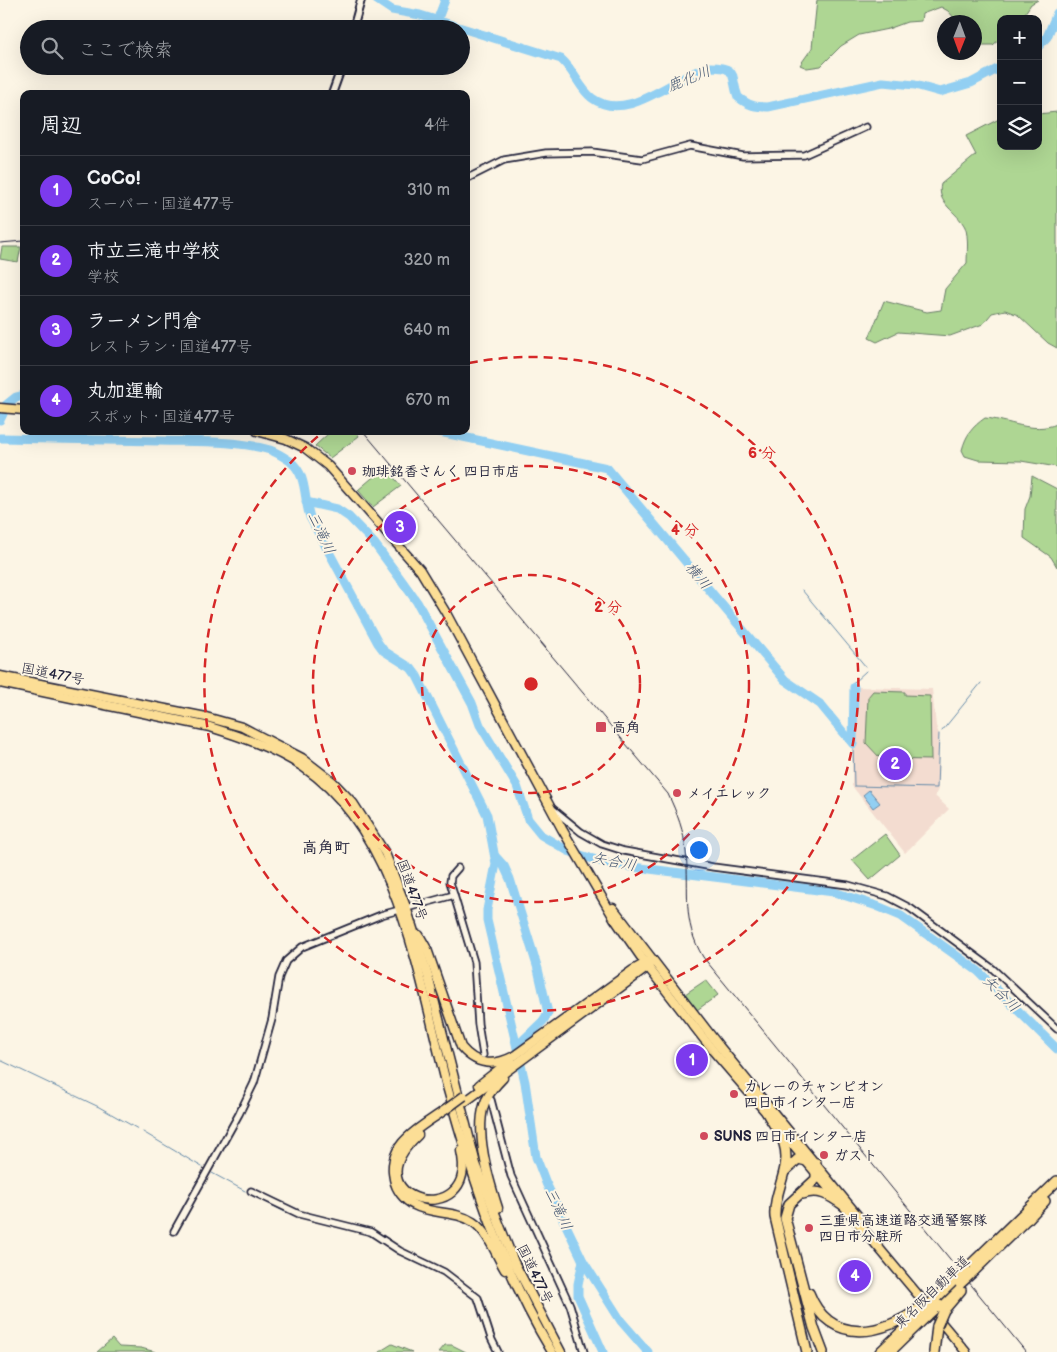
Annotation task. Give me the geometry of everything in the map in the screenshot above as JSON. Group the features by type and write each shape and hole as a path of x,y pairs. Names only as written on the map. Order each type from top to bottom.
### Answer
{"highway":[{"path":"0,408 20,410"},
{"path":"272,435 286,439 305,448 328,466 420,570 446,613 562,829 648,963 714,1052 817,1175 877,1242"},
{"name":"国道477号","path":"0,676 206,717 242,727 302,758 326,776 354,804 385,854 403,908 449,1091 475,1181 505,1260 524,1302 552,1352"},
{"name":"国道477号","path":"0,683 210,727 242,737 274,751 317,778 347,809 384,868 403,908 409,916 428,976 476,1164 514,1262 561,1352"},
{"path":"409,916 427,949 461,1048 475,1060 502,1070 515,1066 570,1026 648,963"},
{"path":"449,1091 449,1101 463,1160 462,1174 452,1191 442,1198 429,1201 413,1197 405,1192 398,1177 399,1158 421,1132 447,1112 465,1098 502,1070 514,1056 648,963"},
{"path":"648,963 816,1163 966,1352"},
{"path":"502,1070 487,1099 481,1130 488,1172 514,1262"},
{"path":"447,1112 399,1146 392,1162 397,1188 414,1205 463,1217 480,1228 524,1302"},
{"path":"767,1113 784,1144 786,1156 784,1172 777,1189 774,1208 807,1352"},
{"path":"784,1172 795,1160 804,1159 816,1163"},
{"path":"816,1163 817,1175 810,1186 789,1204 786,1213 786,1224 814,1328 823,1352"},
{"name":"東名阪自動車道","path":"880,1352 924,1311 960,1283 1057,1181"},
{"path":"972,1271 1057,1189"},
{"path":"789,1204 803,1194 814,1191 829,1195 843,1205"},
{"path":"799,1270 810,1297 818,1309 829,1319 848,1329 871,1331 885,1328 924,1311"},
{"path":"789,1272 817,1352"},
{"name":"東名阪自動車道","path":"890,1352 924,1311 942,1307 960,1283"},
{"path":"934,1352 937,1326 942,1307"}],"main road":[{"path":"355,20 361,0"},
{"path":"333,90 339,75"}],"street":[{"path":"470,177 504,160 546,153 592,152 642,159 690,146 743,156 804,155 866,127"},
{"path":"551,808 581,832 602,844 624,851 713,867 848,885 886,896 916,913 992,969 1057,1028"},
{"path":"458,868 450,876 450,882 474,962 478,1024 483,1054"},
{"path":"174,1231 240,1114 254,1083 272,1019 279,977 286,962 302,947 403,908 454,894"},
{"path":"491,1100 511,1176 570,1305 584,1352"},
{"path":"251,1191 299,1214 371,1232 400,1251 444,1272 478,1298 490,1338 498,1352"}],"shaded area":[{"path":"857,687 932,689 936,726 939,734 938,789 935,796 949,809 905,853 852,786 852,745 856,742"}],"green space":[{"path":"817,0 1038,0 1031,4 1024,15 997,15 997,42 993,45 982,45 982,15 952,15 941,7 922,14 921,21 907,22 888,29 859,35 841,46 821,66 807,68 800,65 812,48"},
{"path":"1057,112 1057,348 1048,343 1018,315 1005,310 992,313 983,324 950,336 898,332 877,342 869,338 884,301 927,312 941,310 945,289 967,263 965,227 944,202 940,191 941,184 976,155 966,136 997,120 997,150 1042,150 1042,114"},
{"path":"2,247 20,247 18,262 0,259"},
{"path":"985,418 1039,428 1057,424 1057,467 1021,461 978,460 965,456 962,450 965,440 973,428"},
{"path":"327,435 359,436 330,458 315,446"},
{"path":"385,467 401,486 373,507 358,490"},
{"path":"1032,476 1057,489 1057,567 1051,557 1024,538 1025,509 1030,496"},
{"path":"873,691 905,692 905,695 930,696 931,760 881,759 866,743 868,697"},
{"path":"885,834 900,855 870,880 852,860"},
{"path":"706,980 718,995 697,1010 685,994"},
{"path":"112,1339 119,1347 141,1348 156,1352 97,1352"},
{"path":"392,1344 412,1352 379,1352"},
{"path":"445,1345 452,1345 466,1352 439,1352"}],"water":[{"path":"869,790 880,803 873,808 863,795"}],"waterway":[{"name":"鹿化川","path":"377,0 392,10 436,20"},
{"path":"437,20 445,0"},
{"name":"鹿化川","path":"1042,43 1047,37 1057,13"},
{"name":"鹿化川","path":"470,31 561,59 570,68 587,94 606,105 621,106 636,102 697,71 710,67 719,67 730,71 738,97 760,107 768,107 883,82 915,85 940,92 971,83 997,69"},
{"name":"横川","path":"6,405 20,396"},
{"name":"横川","path":"0,420 3,414"},
{"name":"横川","path":"454,435 607,468 785,680 820,704 853,744 854,687"},
{"name":"三滝川","path":"0,438 229,443 270,450 288,459 296,467 304,487 310,517 378,643 384,651 411,668 417,676 487,815 496,864 487,910 487,920 525,1082 536,1157 546,1183 583,1261 621,1321 648,1352"},
{"name":"矢合川","path":"306,502 337,509 349,517 374,543 417,602 472,703 480,725 517,786 528,819 541,835 568,851 609,864 834,892 877,906 901,916 978,971 1057,1049"},
{"path":"802,590 866,667"},
{"path":"854,682 866,671"},
{"path":"942,731 981,683"},
{"path":"853,744 854,786 937,788 939,734"},
{"name":"三滝川","path":"495,856 504,866 510,879 538,969 548,1013 543,1021 517,1046"},
{"path":"0,1060 99,1107 138,1129"},
{"path":"143,1132 202,1167"},
{"path":"212,1173 245,1191"},
{"path":"252,1195 285,1212"},
{"path":"583,1261 578,1284 578,1296 603,1352"}],"railway":[{"path":"0,243 20,241"},
{"path":"366,435 546,648"},
{"path":"541,643 668,794 684,837 689,918 696,944 703,957 1026,1352"}],"place":[{"name":"珈琲銘香さんく 四日市店","path":"352,471"},
{"name":"ラーメン門倉","path":"400,527"},
{"name":"高角","path":"601,727"},
{"name":"市立三滝中学校","path":"895,764"},
{"name":"メイエレック","path":"677,793"},
{"name":"CoCo!","path":"692,1060"},
{"name":"カレーのチャンピオン 四日市インター店","path":"734,1094"},
{"name":"SUNS 四日市インター店","path":"704,1136"},
{"name":"ガスト","path":"824,1155"},
{"name":"三重県高速道路交通警察隊 四日市分駐所","path":"809,1228"},
{"name":"丸加運輸","path":"855,1276"}],"district":[{"name":"高角町","path":"326,848"}]}
